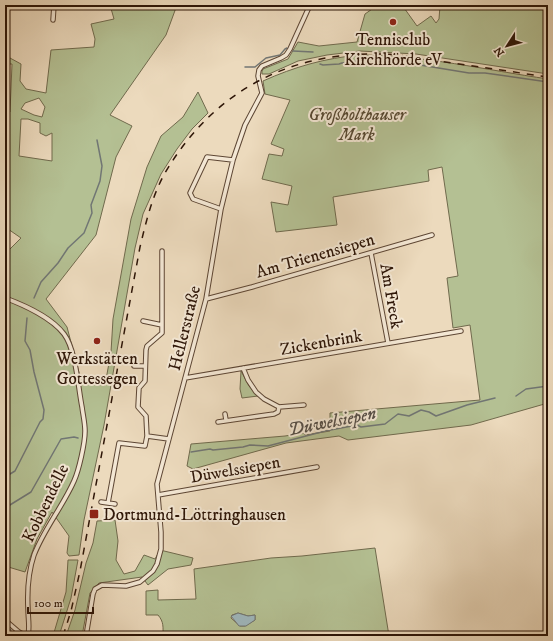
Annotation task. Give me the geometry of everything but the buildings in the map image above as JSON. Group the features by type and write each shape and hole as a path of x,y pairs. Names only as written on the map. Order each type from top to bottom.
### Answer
{"street":[{"path":"54,5 54,20"},
{"name":"Hellerstraße","path":"86,636 93,594 98,587 102,585 126,586 138,583 155,568 161,549 157,484 158,478 206,299 221,209 233,160 245,125 262,93 258,76 259,70 262,66 286,55 310,5"},
{"path":"221,209 193,199 190,193 207,157 233,160"},
{"name":"Am Trienensiepen","path":"206,299 432,235"},
{"path":"108,503 119,443 144,446 146,436 146,416 138,407 139,388 145,381 147,346 162,333 162,251"},
{"name":"Am Freck","path":"372,253 388,343"},
{"path":"5,304 6,299"},
{"name":"Kobbendelle","path":"6,299 34,311 52,323 64,335 71,350 85,421 84,442 75,480 48,526 34,555 28,581 29,628 27,636"},
{"path":"143,321 162,324"},
{"name":"Zickenbrink","path":"185,378 461,331"},
{"path":"134,366 145,366"},
{"path":"243,368 248,380 256,392 264,399 279,407 304,406"},
{"path":"218,422 274,414 278,412 279,407"},
{"path":"225,414 226,420"},
{"path":"146,436 169,439"},
{"name":"Düwelssiepen","path":"158,494 317,467"},
{"path":"101,502 115,504"},
{"path":"5,620 19,632 27,636"}],"green space":[{"path":"110,5 177,5 166,35 110,115 132,126 116,157 96,235 46,299 67,327 82,384 105,385 111,352 113,319 131,219 147,167 161,136 183,117 198,92 208,113 192,129 177,149 161,174 143,214 135,248 104,425 84,520 79,555 69,556 67,553 69,536 52,512 37,539 25,572 5,566 5,307 8,297 5,296 5,254 21,238 8,229 5,231 5,115 10,112 12,64 5,64 5,58 10,58 21,64 20,81 26,89 46,93 51,50 94,47 95,39 91,24 114,19","holes":["39,98 45,107 42,117 21,109 25,103","21,119 28,119 40,123 40,133 46,136 52,133 52,161 19,156"]},
{"name":"Großholthauser Mark","path":"373,5 402,5 417,26 431,16 436,23 439,19 440,6 442,5 548,5 548,74 416,54 360,51 327,55 298,61 269,74 262,74 263,69 288,59 298,42 319,46 357,42 365,14 375,7"},
{"name":"Großholthauser Mark","path":"360,55 407,57 431,60 548,79 548,403 471,425 348,440 339,436 286,443 193,469 187,466 191,444 304,433 305,435 330,431 330,413 480,400 470,325 453,328 447,278 458,276 442,167 428,170 429,181 333,197 337,225 276,232 271,202 288,205 292,186 262,179 269,154 282,156 284,149 271,144 290,100 265,94 263,81 286,71 310,64 334,58"},
{"path":"241,371 249,386 258,396 242,398 240,389"},
{"path":"115,520 118,541 116,560 124,574 135,571 144,555 155,559 160,550 193,558 191,565 168,569 148,585 142,577 99,583 90,593 82,636 66,636 75,610 86,563 93,543 97,521"},
{"path":"375,548 389,636 163,636 162,622 158,615 146,615 146,591 158,590 158,600 196,599 194,569 271,558","holes":["238,613 248,616 255,615 255,620 245,626 240,626 231,618 232,615"]},
{"path":"68,560 78,560 71,598 59,636 53,636 66,592"}],"water":[{"path":"238,613 248,616 255,615 255,620 246,626 239,626 231,616"}],"waterway":[{"path":"245,67 255,67 266,58 280,55 287,48"},
{"path":"293,51 313,52"},
{"path":"320,64 339,64 358,61 397,65 408,63 469,73 485,73 548,82"},
{"path":"34,298 41,282 58,263 68,248 84,233 92,213 91,205 100,181 102,166 97,140"},
{"path":"5,477 15,471 40,422 43,419 44,410 30,350 25,341 27,318"},
{"name":"Düwelsiepen","path":"516,396 526,389 548,386"},
{"name":"Düwelsiepen","path":"191,452 250,445 268,446 325,431 357,425 361,427 385,424 398,414 409,416 421,410 436,416 467,405 495,398"},
{"name":"Düwelsiepen","path":"5,508 31,492 61,439 74,437 78,438"},
{"path":"5,626 11,630"}],"railway":[{"path":"63,636 71,611 80,571 140,247 150,209 160,182 186,143 209,117 235,95 264,78 294,66 327,58 362,54 398,55 548,77"}],"place":[{"name":"Tennisclub Kirchhörde eV","path":"393,22"},
{"name":"Werkstätten Gottessegen","path":"97,341"},
{"name":"Dortmund-Löttringhausen","path":"94,514"}]}
